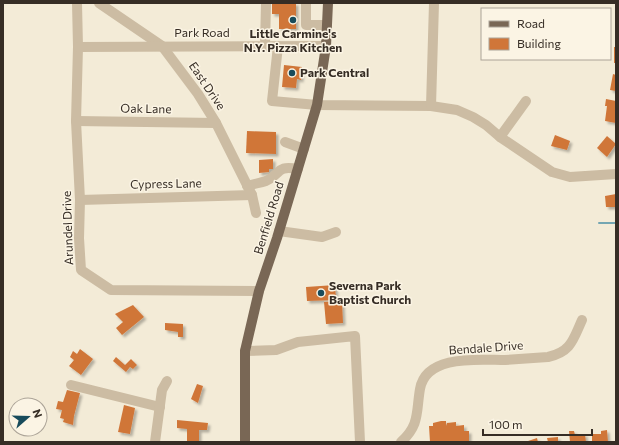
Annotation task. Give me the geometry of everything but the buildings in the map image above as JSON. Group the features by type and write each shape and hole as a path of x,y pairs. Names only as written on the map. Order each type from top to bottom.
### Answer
{"main road":[{"name":"Benfield Road","path":"245,442 245,351 258,291 279,231 317,105 326,46 328,3"}],"street":[{"name":"Arundel Drive","path":"77,3 78,47 76,121 80,200 79,238 81,270 111,290 258,291"},
{"name":"East Drive","path":"98,3 162,46 198,94 216,122 249,191 256,212"},
{"path":"265,46 266,3"},
{"path":"306,3 306,24 327,25"},
{"path":"432,106 434,3"},
{"path":"278,46 272,101 317,105 432,106 457,110 473,117 537,163 560,175 577,177 616,174"},
{"name":"Park Road","path":"78,47 326,46"},
{"path":"500,137 526,101"},
{"name":"Oak Lane","path":"76,121 216,122"},
{"path":"285,142 304,149"},
{"name":"Cypress Lane","path":"80,200 249,191 268,180 280,169 287,167 298,169"},
{"path":"279,231 322,237 336,232"},
{"name":"Bendale Drive","path":"401,442 412,429 416,420 420,386 431,370 450,362 548,358 557,355 569,347 582,320"},
{"path":"245,351 276,350 298,342 355,336 360,442"},
{"path":"155,442 162,390 167,381"},
{"path":"71,385 160,407"}],"waterway":[{"path":"599,223 616,223"}],"place":[{"name":"Little Carmine's N.Y. Pizza Kitchen","path":"293,20"},
{"name":"Park Central","path":"292,73"},
{"name":"Severna Park Baptist Church","path":"321,293"}]}
